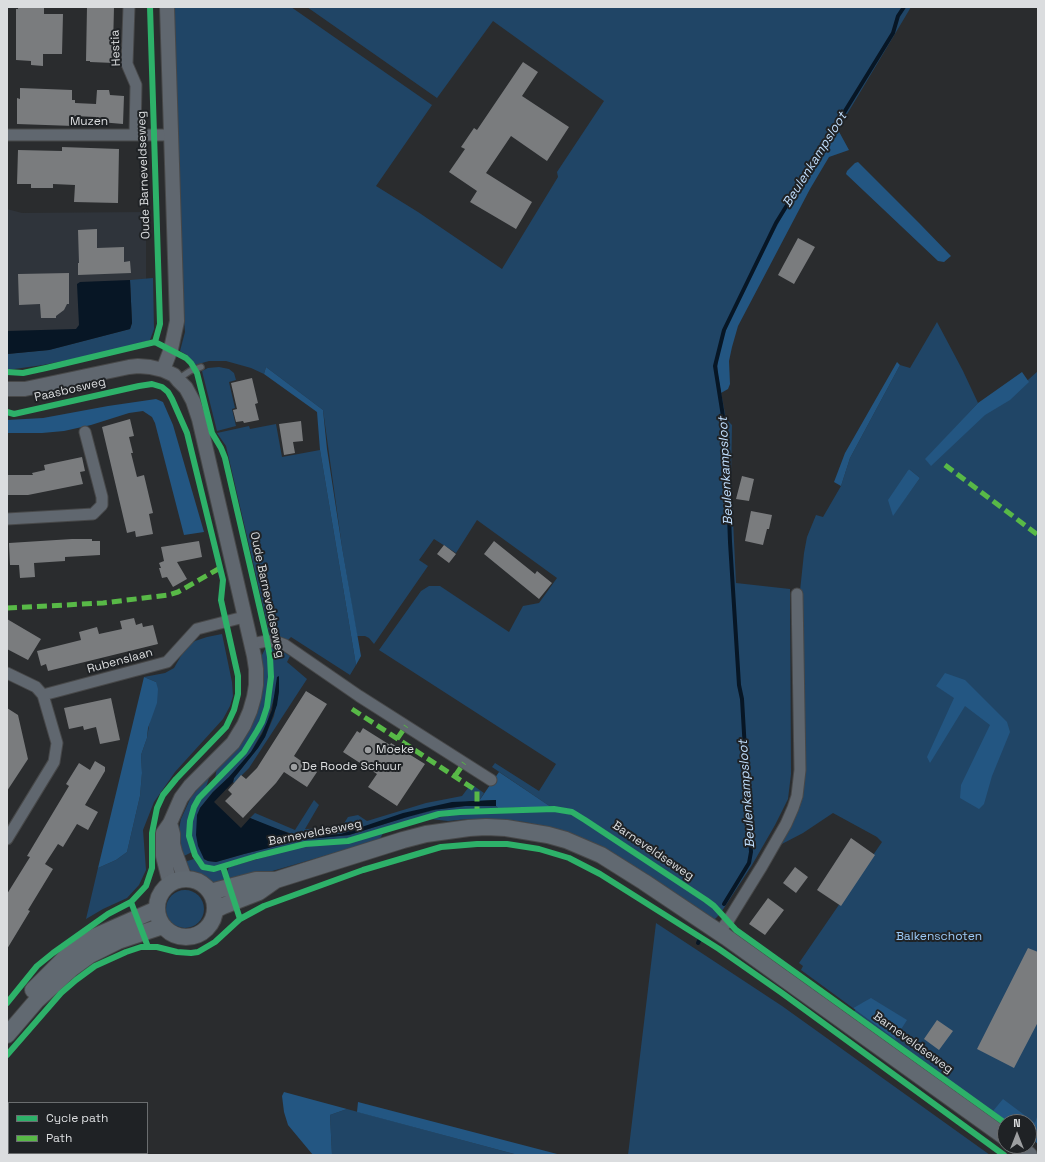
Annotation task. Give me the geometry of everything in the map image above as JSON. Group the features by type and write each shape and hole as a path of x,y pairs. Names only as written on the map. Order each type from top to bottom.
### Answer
{"main road":[{"name":"Barneveldseweg","path":"210,892 256,880 276,880 426,834 469,828 506,828 548,835 566,840 601,855 719,932 997,1131"},
{"name":"Barneveldseweg","path":"215,910 259,892 276,880"},
{"path":"197,881 210,892 213,898 215,910 214,917 208,928 197,935 190,937 177,936 163,926 157,909 158,899 161,893 178,882 197,881"},
{"path":"7,1022 40,981 67,956 96,936 157,909"},
{"path":"7,1035 37,1000 71,969 90,955 118,941 163,926"}],"street":[{"name":"Hestia","path":"129,7 127,64 136,85 135,135"},
{"path":"167,7 177,321 171,349 163,370 174,375 186,388 193,401 199,419 256,669 254,697 250,712 244,725 232,743 190,786 181,798 170,823 173,834 178,882"},
{"name":"Muzen","path":"7,135 172,135"},
{"name":"Paasbosweg","path":"7,389 24,389 129,366 163,370"},
{"path":"7,519 93,514 102,505 102,497 85,432"},
{"path":"719,932 728,921 762,866 786,824 797,796 800,770 797,594"},
{"name":"Rubenslaan","path":"39,691 167,662 197,629 244,617"},
{"name":"Oude Barneveldseweg","path":"251,644 267,641 285,645 364,699 491,780"},
{"path":"7,673 39,691 57,743 54,762 7,839"}],"lane":[{"path":"178,380 190,371 201,367"}],"shaded area":[{"path":"837,128 849,150 829,157 810,189 738,326 729,361 730,384 728,389 721,393 718,376 718,353 733,311 790,201 820,152"},
{"path":"858,162 951,256 944,262 938,261 846,174 855,163"},
{"path":"7,209 22,213 146,212 146,282 80,285 82,328 71,333 7,333"},
{"path":"130,280 132,323 130,329 49,350 7,354 7,331 76,329 79,325 77,284 80,282"},
{"path":"897,362 900,365 850,458 841,486 834,482 845,453"},
{"path":"266,367 323,410 327,449 342,547 361,656 356,665 320,450 317,412 264,374"},
{"path":"1022,372 1029,382 1010,400 985,415 931,466 925,459 978,403"},
{"path":"156,399 163,402 173,425 204,532 184,535 155,423 152,417 143,411 129,413 91,425 64,431 42,433 7,433 7,420 43,418"},
{"path":"909,469 920,478 893,516 888,500"},
{"path":"945,673 965,680 1007,722 1010,732 992,776 984,804 979,809 960,798 961,785 990,725 965,706 930,763 927,757 954,698 936,686"},
{"path":"279,676 277,705 265,737 234,778 233,782 214,802 241,828 250,818 293,835 341,834 403,813 452,802 496,800 496,806 465,806 433,810 349,835 301,840 216,862 204,859 198,846 196,835 197,815 200,808 213,792 229,777 251,752 262,734 272,710 277,677"},
{"path":"144,677 156,682 158,689 157,703 148,728 147,738 141,755 142,773 140,796 127,852 116,860 98,868"},
{"path":"499,772 551,807 498,808 496,806 496,800 479,801"},
{"path":"871,998 907,1020 895,1039 853,1008"},
{"path":"284,1092 347,1109 330,1115 332,1155 313,1155 288,1125 284,1112 282,1096"},
{"path":"1003,1099 1023,1114 997,1114 993,1111"},
{"path":"358,1102 561,1155 518,1155 357,1112"},
{"path":"1038,1114 1038,1144 1037,1117"}],"green space":[{"path":"173,7 291,7 432,105 376,186 418,212 502,269 558,177 557,172 604,101 493,21 437,98 307,7 911,7 843,121 820,152 801,183 733,311 718,376 726,419 732,425 731,478 736,583 790,589 791,774 788,799 752,865 722,911 707,898 586,818 568,809 551,807 492,767 495,763 539,791 556,764 379,650 421,591 429,586 440,586 509,632 523,606 539,603 557,578 477,520 456,553 434,539 419,560 428,566 374,644 365,636 357,636 342,547 323,410 266,367 264,374 251,368 226,361 209,361 195,365 187,355 180,351 185,332"},
{"path":"153,278 154,329 150,340 112,351 43,365 7,370 7,354 49,350 130,329 132,323 130,280"},
{"name":"Balkenschoten","path":"937,322 978,403 926,459 929,463 967,426 1020,387 1038,371 1038,1143 1037,1114 997,1114 852,1013 863,1003 853,1008 801,970 803,966 799,963 882,842 877,837 833,813 803,833 778,846 795,813 800,591 807,537 816,515 823,517 841,486 850,458 900,365 910,368","holes":["909,469 920,478 893,515"]},
{"path":"219,367 229,369 234,373 236,380 229,382 235,408 232,409 236,426 217,431 202,371 208,368"},
{"path":"276,424 282,457 320,450 356,665 350,675 291,637 287,641 270,636 226,446 217,433 249,426 250,429"},
{"path":"222,634 232,682 233,696 230,706 223,719 175,772 154,802 143,830 146,870 139,885 127,898 86,919 98,868 116,860 127,852 140,796 142,773 141,755 147,738 156,682 144,677 165,673 174,668 186,647 195,641"},
{"path":"266,647 268,659 268,683 265,707 260,722 244,748 215,779 217,767 247,733 258,709 261,657"},
{"path":"271,647 276,647 290,656 287,662 307,679 249,768 234,783 234,778 265,737 274,716 279,691 275,694 267,723 251,752 200,808 204,859 216,862 292,842 349,835 433,810 465,806 496,806 498,808 439,812 348,839 304,842 256,854 214,867 204,865 197,854 191,836 193,814 201,799 246,753 264,723 271,694 273,677"},
{"path":"210,775 206,787 197,797 192,806 188,820 187,836 192,852 182,857 178,834 181,819 191,797"},
{"path":"471,784 484,793 479,801 470,801 341,834 299,836 268,826 250,818 255,813 295,830 314,800 319,805 305,829 341,828 348,817 358,815 367,821 426,803 462,796"},
{"path":"553,811 569,814 584,821 705,902 719,915 714,920 560,830 525,822 506,820 468,819 448,821 430,819 459,814"},
{"path":"384,832 379,840 231,883 227,872 229,867 305,846 347,843"},
{"path":"194,859 204,870 221,870 226,884 214,884 191,871 184,862"},
{"path":"185,890 195,893 201,899 204,909 201,919 195,925 185,928 175,925 169,919 166,909 169,899 175,893"},
{"path":"656,923 782,1006 990,1155 628,1155"},
{"path":"347,1109 518,1155 332,1155 330,1115"}],"building":[{"path":"18,7 44,7 44,14 63,14 62,54 43,54 43,66 31,65 31,61 16,60 16,9 18,9"},
{"path":"87,7 114,7 113,47 116,49 116,61 114,61 114,63 86,61"},
{"path":"523,62 538,72 522,96 569,127 547,161 511,136 486,173 532,202 516,229 470,202 477,191 449,172 465,149 461,147 474,128 477,130"},
{"path":"20,88 72,90 72,100 75,100 75,103 96,104 97,90 109,90 110,95 124,96 123,124 96,121 96,117 75,116 74,126 17,124 17,98 20,99"},
{"path":"62,147 119,149 118,203 74,202 75,185 53,184 53,188 31,188 31,184 17,184 18,150 62,151"},
{"path":"97,229 97,248 124,247 124,262 130,261 131,273 78,275 78,230"},
{"path":"798,238 815,247 794,284 778,275"},
{"path":"69,273 69,304 67,304 64,310 56,316 56,318 41,318 40,304 19,305 18,274"},
{"path":"252,378 258,403 255,404 259,420 244,423 243,421 236,422 233,410 237,409 231,383"},
{"path":"130,419 134,436 129,437 133,453 131,453 137,477 144,475 153,513 149,514 153,534 136,537 135,531 127,533 102,427"},
{"path":"301,421 303,441 293,442 295,453 284,455 279,424"},
{"path":"82,457 85,471 80,472 83,484 28,495 7,495 7,475 33,475 32,473 45,470 44,465"},
{"path":"742,476 754,479 749,501 736,499"},
{"path":"751,511 772,515 763,545 745,541"},
{"path":"92,539 92,541 100,541 100,555 65,557 65,561 34,563 35,577 20,578 19,565 10,565 9,543"},
{"path":"199,541 202,557 177,562 187,579 173,587 167,577 162,578 159,568 161,568 159,563 164,561 161,547"},
{"path":"494,541 535,574 537,571 552,583 539,599 484,554"},
{"path":"444,545 456,554 449,563 437,554"},
{"path":"134,618 136,625 142,623 143,627 153,625 158,644 48,671 46,664 41,666 37,651 81,640 79,632 97,627 99,634 122,629 120,621"},
{"path":"7,619 41,639 28,660 7,649"},
{"path":"306,691 327,704 294,756 317,772 307,787 284,772 276,783 243,818 225,801 232,794 228,790 241,775 246,779 257,768"},
{"path":"111,698 120,740 100,744 96,727 84,730 83,726 69,729 64,708"},
{"path":"7,708 18,715 28,759 7,791"},
{"path":"363,728 425,764 397,806 368,787 377,774 343,752 357,731 360,733"},
{"path":"95,761 105,767 105,771 85,805 98,812 88,830 77,824 63,847 58,844 45,864 53,869 28,910 30,911 7,949 7,894 30,857 27,856 69,786 66,784 79,763 90,770"},
{"path":"851,838 875,855 841,906 817,890"},
{"path":"795,867 808,877 796,893 783,883"},
{"path":"768,898 784,910 765,935 749,924"},
{"path":"1028,948 1038,952 1038,1022 1014,1068 977,1049"},
{"path":"937,1020 953,1031 939,1050 924,1039"}],"waterway":[{"name":"Beulenkampsloot","path":"724,904 749,863 751,852 742,699 739,685 730,542 726,435 715,366 724,330 776,223 893,33 898,16 904,7"}],"marked path":[{"path":"945,465 1038,535"},
{"path":"7,608 103,603 168,595 178,592 220,568"},
{"path":"352,709 477,791 477,811"},
{"path":"397,739 406,726"},
{"path":"455,776 464,763"}],"cycle path":[{"path":"150,7 160,324 155,342"},
{"path":"7,372 23,373 155,342 186,358 197,373 212,433 225,458 266,635 270,657 271,677 267,707 257,731 244,752 199,798 194,807 190,821 189,836 195,855 203,867 214,869 305,844 348,841 439,814 554,809 572,812 706,900 714,906 736,930 997,1117"},
{"path":"7,412 14,414 152,384 162,387 168,392 187,433 223,580 221,600 238,676 238,694 234,710 226,727 176,779 163,795 157,808 152,833 152,868 146,886 131,902 148,947 157,947 177,952 198,952 215,942 240,919 264,906 363,870 441,847 477,844 507,844 539,849 569,858 600,874 719,949 782,993 1004,1155"},
{"path":"223,867 240,919"},
{"path":"7,1003 37,966 108,914 131,902"},
{"path":"7,1055 61,993 76,980 95,966 126,952 141,947 148,947"}],"place":[{"name":"Moeke","path":"368,750"},
{"name":"De Roode Schuur","path":"294,767"}]}
